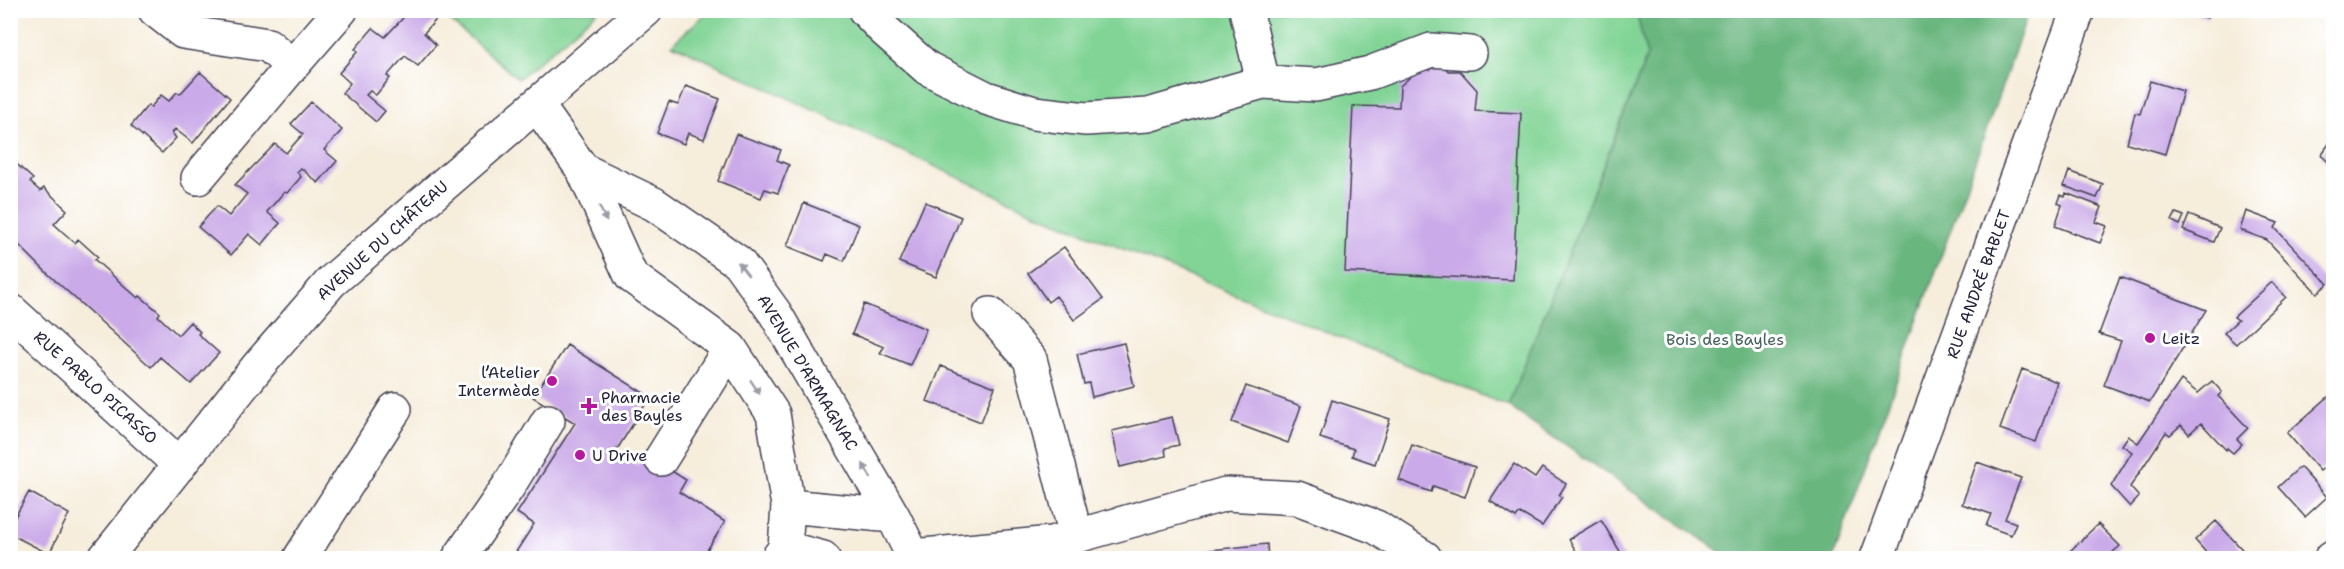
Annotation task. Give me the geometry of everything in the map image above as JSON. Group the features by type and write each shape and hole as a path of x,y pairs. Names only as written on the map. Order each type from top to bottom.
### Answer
{"street":[{"path":"155,10 183,32 268,45 292,66"},
{"path":"198,178 342,10"},
{"name":"AVENUE DU CHÂTEAU","path":"105,558 259,365 331,282 646,10"},
{"path":"865,10 927,68 986,98 1034,113 1086,119 1148,115 1259,68 1316,85 1370,74 1431,50 1470,53"},
{"path":"1246,10 1259,68"},
{"name":"RUE ANDRÉ BABLET","path":"1877,558 2078,10"},
{"name":"AVENUE D'ARMAGNAC","path":"537,105 583,170 631,276 730,348 773,414 788,506 781,553 824,558"},
{"name":"AVENUE D'ARMAGNAC","path":"583,170 654,204 738,262 775,313 893,516 912,557"},
{"name":"RUE PABLO PICASSO","path":"10,310 180,465"},
{"path":"990,314 1030,359 1062,546"},
{"path":"661,459 730,348"},
{"path":"300,558 395,409"},
{"path":"459,558 508,487 548,421"},
{"path":"912,557 1062,546 1226,494 1297,498 1376,527 1425,558"},
{"path":"788,506 893,516"}],"green space":[{"path":"710,10 1636,10 1647,56 1508,406 1035,213 672,44"},
{"path":"439,11 598,11 518,79"},
{"name":"Bois des Bayles","path":"1636,11 2029,11 1833,558 1729,558 1508,406 1647,56"}],"building":[{"path":"394,10 438,10 442,13 424,33 436,45 418,66 405,56 387,76 390,78 376,95 370,91 366,95 385,111 376,122 342,93 350,83 339,73 358,51 355,49 373,28 385,37 403,18"},
{"path":"2187,10 2210,10 2207,18"},
{"path":"1440,61 1448,71 1460,71 1477,90 1475,111 1521,113 1513,280 1345,272 1353,106 1399,107 1400,86 1418,70 1430,70"},
{"path":"200,72 230,98 193,143 175,129 172,133 176,138 162,153 131,126 148,105 151,107 161,95 169,101 177,92 180,94"},
{"path":"2150,81 2183,91 2165,154 2127,143 2135,113 2140,114"},
{"path":"686,86 720,99 704,139 688,133 684,144 657,133 669,102 678,105"},
{"path":"311,102 342,130 324,150 337,161 318,183 301,168 297,172 301,177 267,212 280,223 262,245 249,234 231,255 198,227 217,206 229,216 247,194 235,185 275,144 286,153 303,134 291,124"},
{"path":"736,134 781,150 777,160 789,165 778,193 765,189 761,198 718,181"},
{"path":"2331,141 2334,144 2334,168 2321,155"},
{"path":"10,158 33,179 30,182 40,191 44,188 67,210 54,224 75,243 78,239 98,257 95,260 138,298 140,296 160,313 158,316 178,335 190,322 200,332 198,334 219,353 191,384 160,357 151,367 47,273 10,236"},
{"path":"2069,171 2103,184 2097,198 2064,186"},
{"path":"2066,193 2102,207 2096,222 2107,226 2100,243 2055,226 2062,205 2058,203 2061,195 2065,197"},
{"path":"925,202 961,217 936,277 899,262"},
{"path":"804,203 859,225 844,261 827,254 824,261 787,246"},
{"path":"2246,211 2278,223 2275,228 2328,284 2317,293 2267,240 2240,230"},
{"path":"2176,213 2184,216 2180,225 2172,221"},
{"path":"2189,215 2220,228 2214,242 2183,230"},
{"path":"1064,247 1103,299 1074,320 1056,296 1048,302 1028,273"},
{"name":"Leitz","path":"2120,277 2206,310 2150,402 2104,385 2121,341 2099,334"},
{"path":"2272,282 2286,297 2236,344 2224,333 2238,320 2234,317"},
{"path":"864,304 926,329 910,365 880,353 884,347 852,334"},
{"path":"1124,343 1134,386 1092,397 1089,383 1084,384 1077,354"},
{"path":"567,345 650,397 616,451 637,465 645,454 686,480 679,492 725,522 702,558 512,558 534,524 517,513 575,423 533,397"},
{"path":"941,366 995,387 981,422 927,401"},
{"path":"2022,369 2057,382 2036,442 2000,429"},
{"path":"2181,380 2198,393 2212,381 2222,392 2218,396 2248,428 2237,439 2242,444 2233,453 2227,448 2226,450 2201,423 2189,434 2181,425 2170,435 2166,432 2130,487 2139,497 2130,507 2111,486 2132,452 2122,445 2128,436 2138,443"},
{"path":"1246,386 1301,406 1288,443 1232,422"},
{"path":"2334,392 2334,459 2320,471 2287,433"},
{"path":"1332,400 1390,419 1375,464 1352,456 1354,449 1320,438"},
{"path":"1172,417 1179,445 1165,448 1166,456 1120,467 1112,431"},
{"path":"1412,445 1475,467 1465,497 1433,486 1431,492 1399,480"},
{"path":"1977,462 2021,478 2005,519 2016,523 2011,535 1986,526 1991,514 1962,504"},
{"path":"1514,464 1535,478 1542,468 1566,484 1559,495 1562,497 1542,526 1520,513 1516,518 1490,501"},
{"path":"2300,467 2327,497 2305,517 2278,487"},
{"path":"29,492 69,514 49,554 10,534 10,526"},
{"path":"1601,520 1624,558 1573,558 1572,556 1577,553 1569,539"},
{"path":"2216,521 2250,558 2211,558 2195,540"},
{"path":"2098,524 2120,546 2113,552 2119,558 2073,558 2068,553"},
{"path":"1267,544 1268,558 1193,558 1192,552"}],"place":[{"name":"Leitz","path":"2150,338"},
{"name":"l’Atelier Intermède","path":"552,381"},
{"name":"Pharmacie des Bayles","path":"589,406"},
{"name":"U Drive","path":"580,455"}]}
